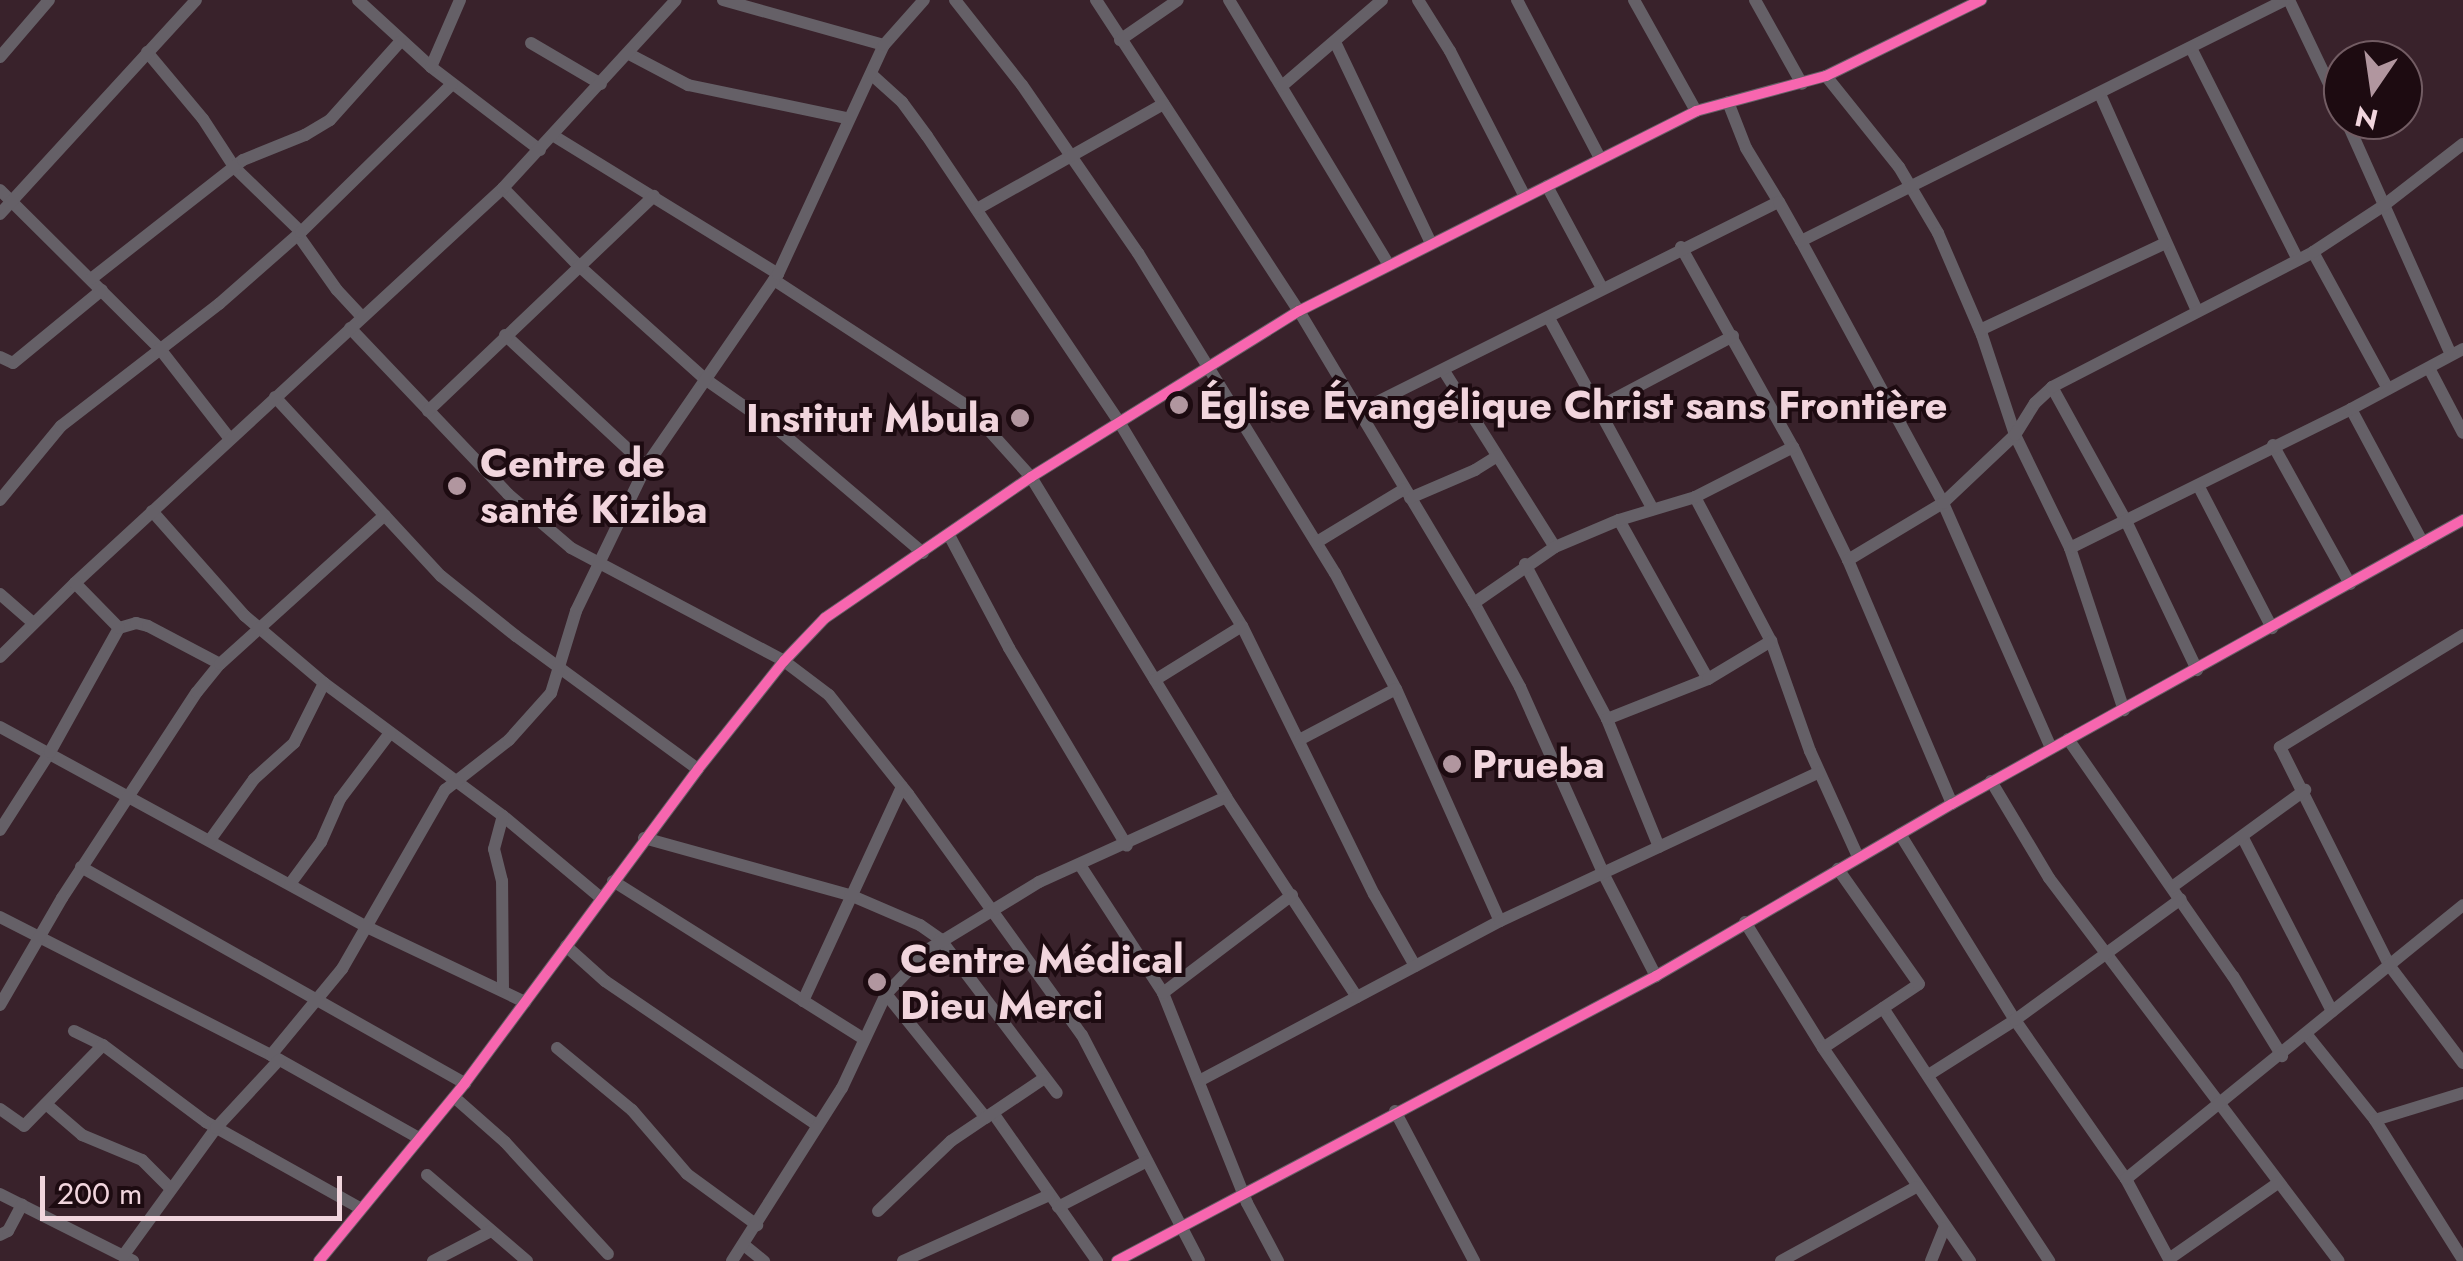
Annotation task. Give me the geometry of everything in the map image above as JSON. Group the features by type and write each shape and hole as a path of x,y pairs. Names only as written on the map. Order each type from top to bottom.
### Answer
{"street":[{"path":"0,57 49,0"},
{"path":"0,214 196,0"},
{"path":"358,0 431,68 540,150"},
{"path":"431,68 460,0"},
{"path":"0,657 32,622 503,188 676,0"},
{"path":"723,0 884,45"},
{"path":"0,1194 128,1259 170,1189 275,1058 316,998 342,970 453,780 484,761 530,720 551,693 596,565 646,466 776,277 837,149 846,118 863,97 884,45 924,0"},
{"path":"955,0 1072,155 1211,368 1317,542 1396,689 1500,921"},
{"path":"1096,0 1299,310 1474,603 1532,712 1604,875 1656,976"},
{"path":"1120,40 1178,0"},
{"path":"1229,0 1388,264"},
{"path":"1418,0 1450,51 1525,197"},
{"path":"1517,0 1600,158"},
{"path":"1634,0 1696,111"},
{"path":"1755,0 1802,84"},
{"path":"319,1261 466,1083 698,768 784,661 825,618 1030,477 1121,425 1299,310 1696,111 1826,76 1981,0"},
{"path":"1801,240 2287,0 2323,72"},
{"path":"1282,86 1336,44 1373,3"},
{"path":"91,279 235,168 330,120 400,42"},
{"path":"531,43 601,84"},
{"path":"1336,44 1431,243"},
{"path":"2192,50 2298,260"},
{"path":"146,52 203,119 235,168 299,233 337,290 362,317"},
{"path":"629,54 688,84 846,118"},
{"path":"871,74 902,102 1121,425 1242,626 1374,894 1415,966"},
{"path":"1826,76 1911,185 1938,233 1980,330 2015,435 2070,548 2124,710"},
{"path":"0,500 61,426 299,233 452,84"},
{"path":"2100,94 2196,309"},
{"path":"1728,102 1746,148 1801,240 1944,503 2051,748"},
{"path":"977,209 1162,104"},
{"path":"554,136 654,196 966,406 1030,477 1226,797 1357,997"},
{"path":"2070,548 2352,410 2457,352 2383,206 2355,140"},
{"path":"1848,560 1944,503 2015,435 2034,403 2052,387 2312,252 2460,152"},
{"path":"1547,186 1602,288"},
{"path":"503,188 578,265 706,379 782,433 924,553"},
{"path":"0,190 160,349 230,439"},
{"path":"428,411 654,196"},
{"path":"1358,412 1681,247 1778,202"},
{"path":"1980,330 2166,243"},
{"path":"1681,247 1793,448 1848,560 1952,804"},
{"path":"2312,252 2388,389"},
{"path":"0,374 6,360 102,290"},
{"path":"1548,318 1652,508"},
{"path":"350,328 520,504 596,565 784,661 829,696 902,787 1082,1034 1199,1261"},
{"path":"505,335 646,466"},
{"path":"1596,408 1733,336"},
{"path":"2429,368 2463,433"},
{"path":"1444,371 1555,547"},
{"path":"2052,387 2126,522 2198,670"},
{"path":"275,397 442,576 559,668 698,768"},
{"path":"2352,410 2423,543"},
{"path":"2274,446 2350,584"},
{"path":"1474,603 1555,547 1652,508 1695,497 1793,448"},
{"path":"1317,542 1407,493 1497,456"},
{"path":"2199,487 2272,628"},
{"path":"1695,497 1772,640 1818,772 1858,857"},
{"path":"152,511 236,608 324,683 504,816 601,898"},
{"path":"0,1005 128,794 220,664 384,515"},
{"path":"1619,520 1708,679"},
{"path":"1117,1261 1656,976 1858,857 2463,520"},
{"path":"948,535 1009,648 1127,846"},
{"path":"1526,564 1607,720 1660,847"},
{"path":"74,583 119,628 148,626 220,664"},
{"path":"0,594 32,622"},
{"path":"1155,680 1242,626"},
{"path":"0,830 50,752 119,628"},
{"path":"2463,635 2282,743 2281,752 2306,790 2389,966 2463,1063"},
{"path":"1607,720 1708,679 1772,640"},
{"path":"210,840 254,779 294,743 324,683"},
{"path":"1301,739 1396,689"},
{"path":"0,726 368,928 525,1002"},
{"path":"290,884 321,842 340,799 390,733"},
{"path":"2068,739 2176,893 2282,1056"},
{"path":"1200,1081 1500,921 1818,772"},
{"path":"1991,782 2048,878 2339,1261"},
{"path":"803,1001 902,787"},
{"path":"1930,1074 2016,1020 2104,955 2242,838 2306,790"},
{"path":"732,1261 842,1088 862,1038 886,994 940,939 989,910 1226,797"},
{"path":"503,990 502,881 494,849 504,816"},
{"path":"1900,834 2016,1020 2126,1179 2169,1260 2278,1183"},
{"path":"644,838 850,896 920,924 940,939 1056,1093"},
{"path":"2242,838 2332,1010"},
{"path":"1080,865 1163,993 1244,1193 1278,1261"},
{"path":"82,867 466,1083"},
{"path":"1823,1048 1919,984 1838,869"},
{"path":"613,882 862,1038"},
{"path":"1163,993 1292,895"},
{"path":"2126,1179 2463,905"},
{"path":"0,917 275,1058 419,1138"},
{"path":"1746,922 1823,1048 1944,1230 1970,1261"},
{"path":"566,946 604,980 817,1125"},
{"path":"886,994 990,1115 1097,1261"},
{"path":"1883,1008 1930,1074 2049,1261"},
{"path":"74,1031 103,1045 216,1128 360,1208"},
{"path":"2307,1035 2374,1120 2463,1260"},
{"path":"0,1109 21,1126 103,1045"},
{"path":"558,1048 632,1110 687,1174 757,1225"},
{"path":"878,1211 937,1152 1042,1079"},
{"path":"2374,1120 2463,1093"},
{"path":"454,1097 505,1142 608,1254"},
{"path":"46,1104 82,1135 142,1160 170,1189"},
{"path":"1395,1111 1474,1261"},
{"path":"1058,1207 1147,1161"},
{"path":"427,1176 526,1261"},
{"path":"1781,1261 1916,1186"},
{"path":"903,1261 1049,1195"},
{"path":"0,1235 8,1231 22,1205"},
{"path":"1931,1261 1944,1230"},
{"path":"432,1261 491,1231"},
{"path":"744,1245 764,1261"}],"cycle path":[{"path":"319,1261 465,1083 698,769 784,661 825,618 1031,477 1299,311 1696,111 1826,76 1981,0"},
{"path":"1117,1261 1656,976 1952,804 2463,520"}],"place":[{"name":"Église Évangélique Christ sans Frontière","path":"1179,405"},
{"name":"Institut Mbula","path":"1020,418"},
{"name":"Centre de santé Kiziba","path":"457,486"},
{"name":"Prueba","path":"1452,764"},
{"name":"Centre Médical Dieu Merci","path":"877,982"}]}
